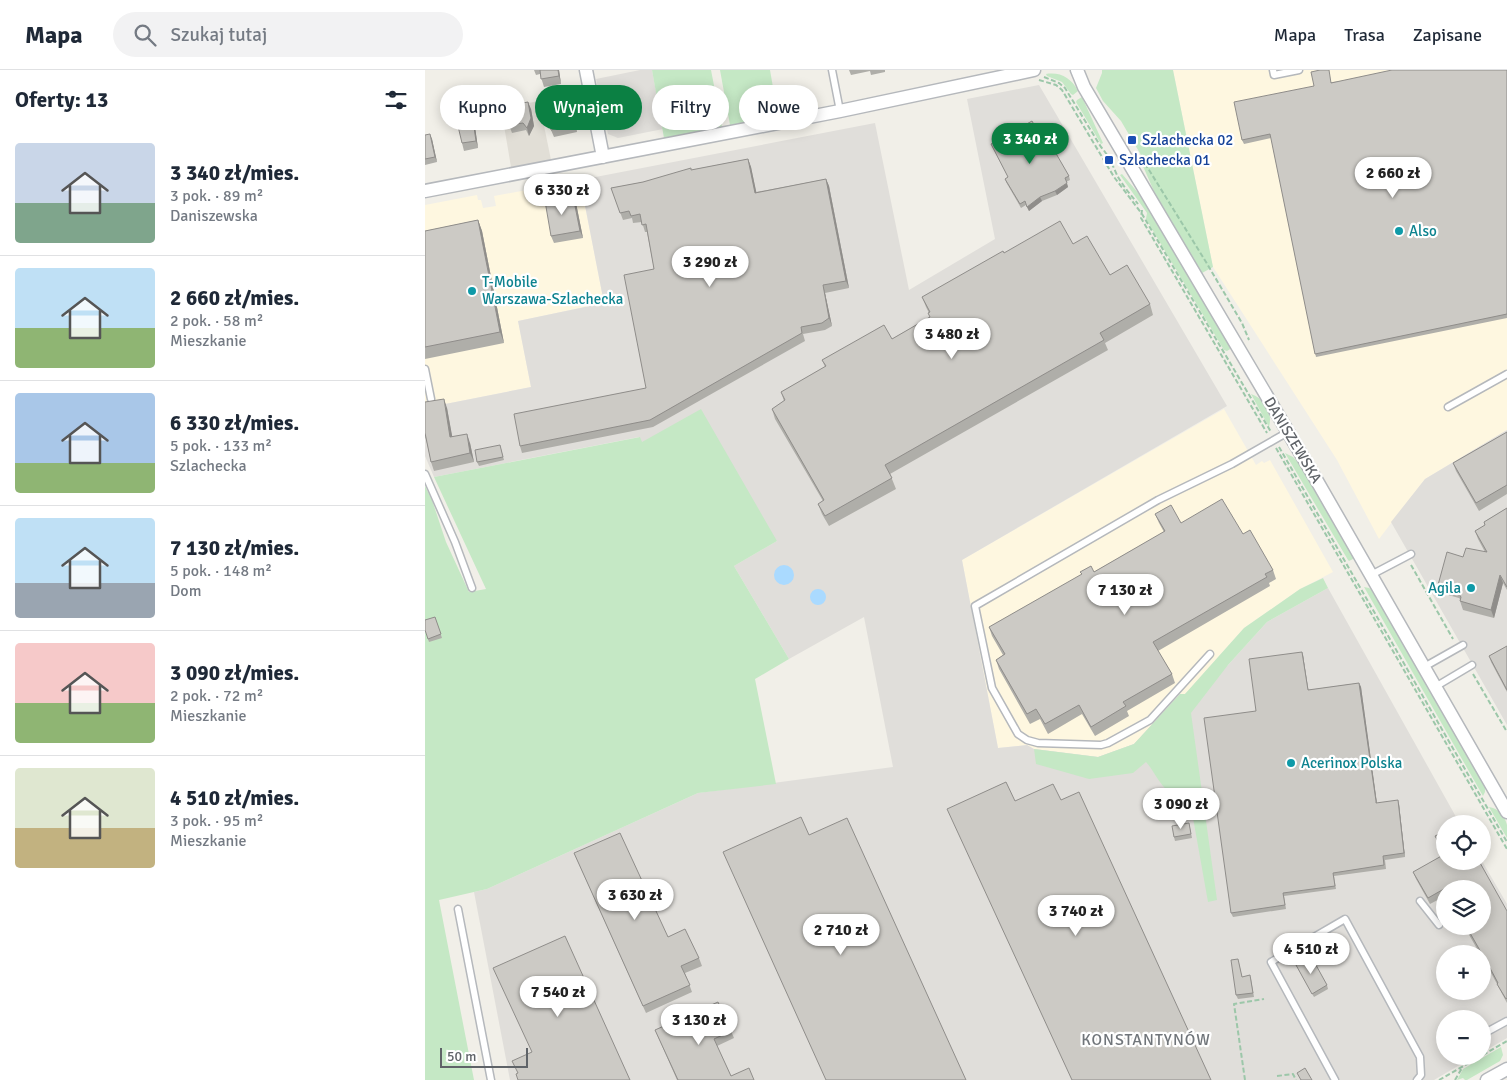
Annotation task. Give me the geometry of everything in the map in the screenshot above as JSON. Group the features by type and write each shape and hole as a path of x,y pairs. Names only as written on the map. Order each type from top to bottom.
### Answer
{"street":[{"path":"586,70 603,156"},
{"name":"DANISZEWSKA","path":"1077,70 1085,90 1288,432 1507,812"},
{"path":"425,192 840,111 998,74 1038,74"},
{"path":"1487,1080 1507,1068"}],"lane":[{"path":"832,70 840,111"},
{"path":"1273,70 1274,75 1299,70"},
{"path":"425,369 431,399"},
{"path":"1447,407 1507,374"},
{"path":"1209,654 1149,720 1108,743 1101,745 1038,743 1027,740 1018,734 992,688 975,606 1158,500 1232,464 1288,432"},
{"path":"425,474 455,542 472,588"},
{"path":"1371,575 1411,554"},
{"path":"1424,666 1463,645"},
{"path":"1435,687 1473,665"},
{"path":"1419,901 1436,922"},
{"path":"458,910 491,1080"},
{"path":"1335,1080 1271,962 1345,919 1420,1057 1421,1075 1417,1080"},
{"path":"1491,1030 1507,1021"}],"path":[{"path":"1038,74 1059,83 1065,88 1101,147 1108,154 1117,176 1143,210 1142,214"},
{"path":"1038,74 1040,81 1056,85 1062,90 1115,177 1142,214 1507,842"},
{"path":"1139,155 1242,323 1249,342"},
{"path":"1273,440 1507,849"},
{"path":"1245,1080 1234,1004 1264,999"},
{"path":"1491,1051 1507,1041"},
{"path":"1439,1080 1463,1066"},
{"path":"1455,1080 1463,1066"},
{"path":"1277,1076 1293,1074 1296,1080"}],"shaded area":[{"path":"640,70 652,70 655,85 652,85 652,130 658,130 618,138 608,134 607,130 642,130 642,85 597,85 596,79"},
{"path":"1173,70 1507,70 1507,430 1425,479 1379,539 1337,460 1213,267"},
{"path":"1039,85 1227,406 962,560 998,748 1027,745 1034,749 1098,757 1134,744 1180,694 1185,694 1228,665 1267,622 1328,588 1455,815 1436,815 1436,870 1487,870 1507,904 1507,1038 1491,1047 1491,1010 1436,1010 1436,1065 1460,1065 1434,1080 510,1080 474,892 487,889 698,793 893,767 864,617 789,659 734,566 777,541 641,442 639,437 434,477 425,456 425,408 531,387 518,321 604,303 580,180 875,123 909,290 995,239 967,99"},
{"path":"535,102 535,130 545,130 551,160 511,167 505,130 525,130 525,104"},
{"path":"580,180 604,303 518,321 531,387 425,408 425,205 477,195 478,200 481,200 483,208 496,206 494,196"},
{"path":"1224,409 1256,465 1262,461 1264,463 1270,460 1333,572 1300,589 1244,628 1185,694 1180,694 1134,744 1098,757 1034,749 1027,745 998,748 962,560"},
{"path":"1507,430 1507,725 1391,522 1425,479"}],"green space":[{"path":"652,70 711,70 714,85 655,85"},
{"path":"720,70 770,70 773,85 739,85 739,123 730,125 729,85 723,85"},
{"path":"1102,70 1173,70 1213,267 1202,273 1156,196 1139,157 1141,155 1121,121 1103,101 1096,88"},
{"path":"1046,74 1061,75 1069,79 1078,91 1073,95 1071,94 1062,82"},
{"path":"1082,97 1103,143 1101,144 1076,102"},
{"path":"663,130 706,130 664,138"},
{"path":"1122,174 1140,195 1232,348 1227,351 1224,350 1146,219 1147,213 1120,175"},
{"path":"1251,394 1260,399 1267,407 1270,416 1269,427"},
{"path":"701,409 777,541 734,566 789,659 755,679 776,784 698,793 487,889 439,900 474,1080 425,1080 425,486 432,500 446,542 469,592 486,589 434,477 640,437 642,442"},
{"path":"1285,453 1298,462 1355,558 1348,560"},
{"path":"1323,578 1328,588 1267,622 1228,665 1191,713 1217,900 1208,902 1190,801 1169,792 1146,762 1133,773 1089,779 1036,764 1034,749 1098,757 1134,744 1180,694 1185,694 1244,628 1300,589"},
{"path":"1364,587 1373,591 1485,786 1483,796"},
{"path":"1489,807 1501,813 1505,819 1507,838"},
{"path":"1501,1047 1503,1055 1500,1061 1467,1080 1463,1078 1457,1080 1463,1069 1470,1065 1491,1065 1491,1053"}],"water":[{"path":"784,565 791,568 794,575 791,582 784,585 777,582 774,575 777,568"},
{"path":"815,589 821,589 826,594 824,603 815,605 810,600 810,594"}],"building":[{"path":"540,70 558,70 559,76 541,79"},
{"name":"Also","path":"1329,70 1331,83 1392,70 1507,70 1507,314 1315,354 1270,134 1242,140 1234,102 1314,86 1311,72"},
{"path":"528,102 531,118 527,128 525,126 525,103"},
{"path":"1032,121 1050,153 1054,150 1069,176 1065,178 1067,183 1055,191 1040,197 1027,207 1025,201 1020,204 1005,179 1008,177 991,144"},
{"path":"459,130 474,130 476,141 462,143"},
{"path":"430,134 435,157 425,159 425,135"},
{"path":"748,159 755,193 826,179 846,281 823,285 829,318 822,323 801,327 802,333 650,420 520,446 514,414 646,388 624,275 654,269 646,224 642,225 640,214 631,216 629,211 620,213 611,188 643,182 691,168 691,170"},
{"path":"573,196 580,231 551,236 545,201"},
{"path":"478,220 500,332 425,347 425,231"},
{"path":"1060,221 1073,244 1087,236 1110,275 1127,265 1150,304 1100,333 1104,340 885,465 892,478 825,516 818,504 824,500 772,409 785,400 781,392 826,366 822,360 884,325 892,339 930,317 928,313 930,312 922,297"},
{"path":"444,399 450,437 467,434 470,453 431,462 425,433 425,402"},
{"path":"1507,432 1507,485 1476,503 1453,463"},
{"path":"500,445 503,457 477,462 475,450"},
{"path":"1222,499 1243,534 1250,530 1273,570 1265,574 1267,577 1153,642 1172,674 1123,702 1126,706 1091,727 1079,705 1045,724 1036,709 1027,714 996,660 1005,654 989,627 1082,574 1080,572 1091,566 1094,572 1165,531 1155,514 1171,505 1181,523"},
{"path":"1507,508 1507,587 1500,575 1491,610 1460,601 1461,597 1456,590 1438,585 1447,552 1463,557 1466,548 1487,552 1475,531 1485,525 1484,522"},
{"path":"435,617 441,634 428,639 425,630 425,620"},
{"path":"1507,646 1507,690 1489,656"},
{"name":"Acerinox Polska","path":"1302,652 1308,690 1359,683 1376,803 1398,800 1404,853 1383,856 1384,865 1333,873 1335,886 1283,893 1285,905 1231,913 1204,718 1256,711 1249,659"},
{"path":"1006,782 1015,801 1053,784 1061,800 1079,792 1211,1080 1072,1080 947,809"},
{"path":"801,817 809,835 847,818 966,1080 826,1080 723,852"},
{"path":"1189,823 1191,834 1174,837 1172,826"},
{"path":"620,833 668,937 685,929 699,958 681,966 690,985 643,1006 574,853"},
{"path":"1436,859 1436,870 1484,870 1490,880 1436,880 1436,893 1428,898 1413,872"},
{"path":"1491,882 1507,911 1506,999 1491,970 1491,945 1477,945 1471,935 1491,935"},
{"path":"565,936 630,1080 518,1080 516,1074 518,1073 512,1061 532,1052 493,968"},
{"path":"1311,956 1327,985 1312,994 1296,965"},
{"path":"1238,959 1242,977 1250,975 1253,993 1236,995 1231,960"},
{"path":"718,1002 731,1031 714,1039 731,1076 749,1068 754,1080 678,1080 655,1030"},
{"path":"1305,1068 1312,1080 1301,1080 1297,1073"}],"place":[{"name":"Szlachecka 02","path":"1132,140"},
{"name":"Szlachecka 01","path":"1109,160"},
{"name":"Also","path":"1399,231"},
{"name":"T-Mobile Warszawa-Szlachecka","path":"472,291"},
{"name":"Agila","path":"1471,588"},
{"name":"Acerinox Polska","path":"1291,763"}],"district":[{"name":"KONSTANTYNÓW","path":"1146,1039"}]}
